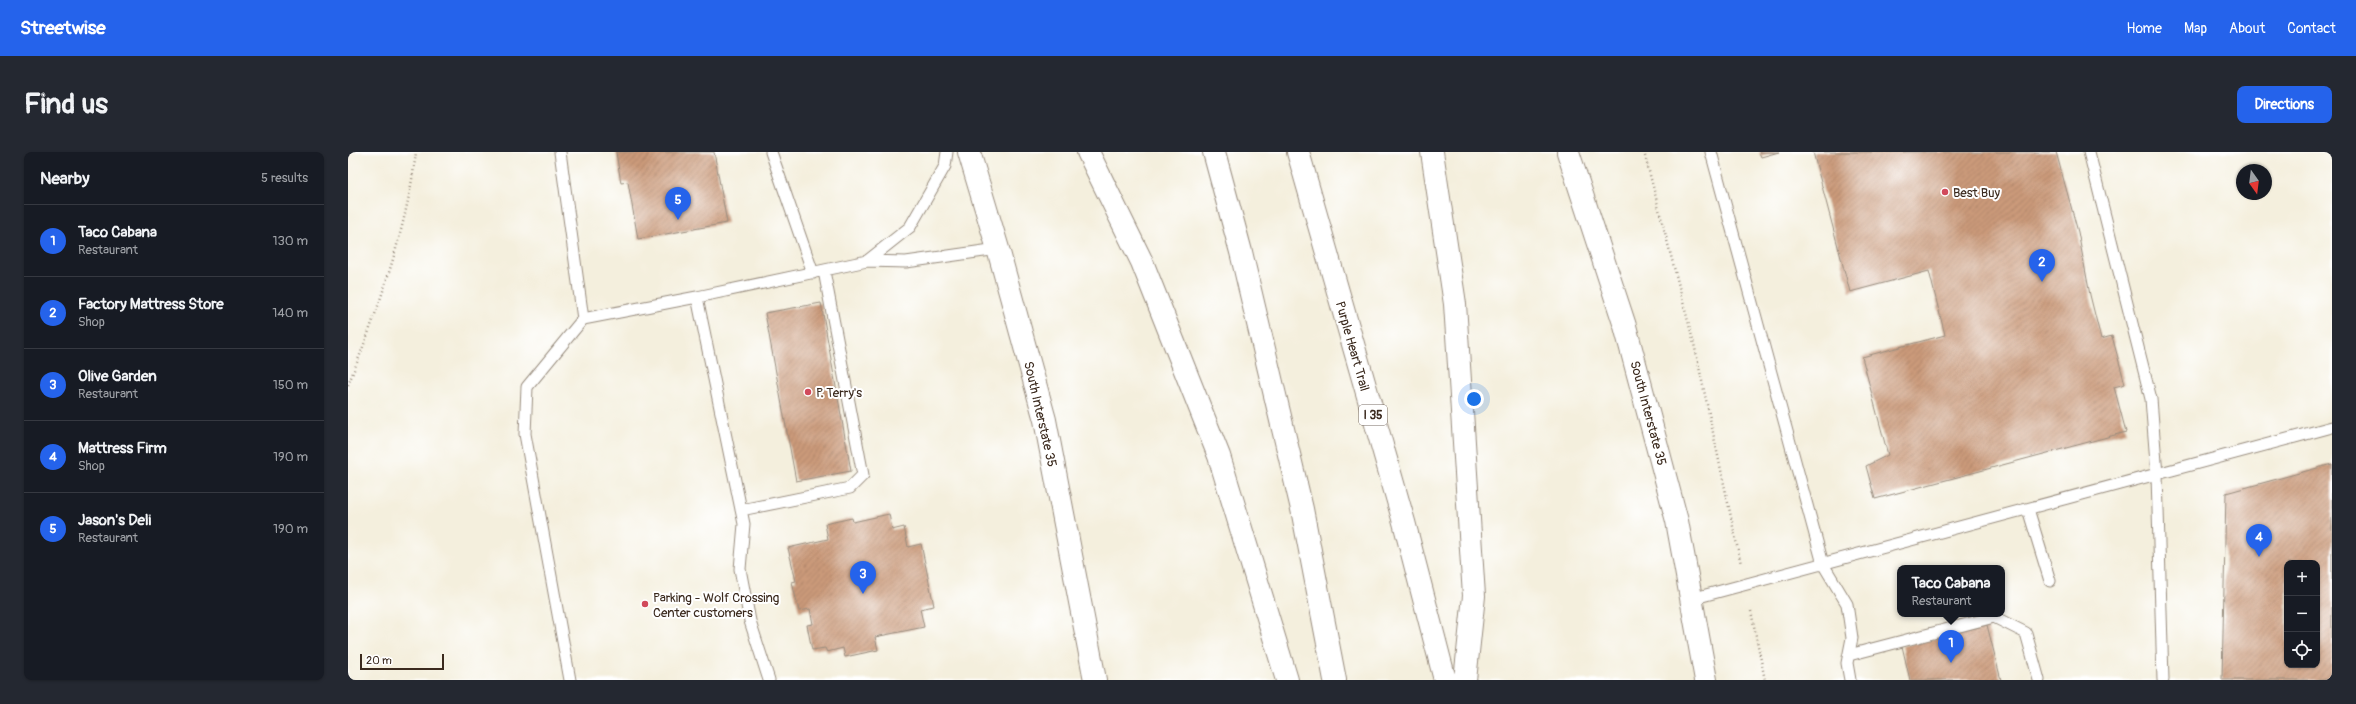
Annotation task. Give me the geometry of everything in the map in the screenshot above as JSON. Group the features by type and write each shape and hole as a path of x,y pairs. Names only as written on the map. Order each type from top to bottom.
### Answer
{"main road":[{"name":"South Interstate 35","path":"969,152 998,249 1045,420 1095,680"},
{"path":"1088,152 1142,262 1219,456 1287,680"},
{"path":"1214,152 1241,252 1302,509 1335,680"},
{"name":"Purple Heart Trail","path":"1298,152 1404,522 1445,680"},
{"path":"1432,152 1455,304 1474,596 1466,680"},
{"name":"South Interstate 35","path":"1568,152 1626,326 1677,521 1706,680"}],"lane":[{"path":"560,152 583,319"},
{"path":"741,510 850,488 863,475 819,272 771,152"},
{"path":"867,262 910,227 945,166 947,152"},
{"path":"1711,152 1823,564 1847,604 1852,638 1846,664 1850,680"},
{"path":"2089,152 2151,399 2157,475 2163,680"},
{"path":"570,680 525,434 526,387 583,319 867,262 906,262 998,249"},
{"path":"697,297 744,524 740,569 750,621 769,680"},
{"path":"1691,599 2332,428"},
{"path":"2028,509 2050,581"},
{"path":"1848,655 1994,617 2026,633 2039,680"}],"path":[{"path":"348,385 370,332 394,251 413,174 416,152"},
{"path":"1644,152 1695,348 1741,566"},
{"path":"1751,611 1765,680"}],"building":[{"path":"616,152 714,152 727,223 638,239 628,182 621,183"},
{"path":"1759,152 1779,152 1761,157"},
{"path":"1813,152 2056,152 2078,232 2090,295 2101,339 2112,336 2125,384 2114,387 2126,432 1875,499 1866,466 1888,455 1862,357 1945,335 1929,271 1850,292"},
{"name":"P. Terry's","path":"821,303 851,471 796,481 765,313"},
{"path":"2332,464 2332,680 2222,680 2226,493"},
{"path":"889,514 892,530 904,527 908,547 921,544 934,606 920,609 924,627 875,637 878,650 845,657 843,648 827,652 825,648 812,650 807,625 813,624 810,609 799,611 792,582 796,581 788,548 828,539 825,524 852,518 853,522"},
{"path":"1987,625 2001,680 1910,680 1902,646"}],"place":[{"name":"Best Buy","path":"1945,192"},
{"name":"Jason's Deli","path":"678,220"},
{"name":"Factory Mattress Store","path":"2042,282"},
{"name":"P. Terry's","path":"808,392"},
{"name":"Mattress Firm","path":"2259,557"},
{"name":"Olive Garden","path":"863,594"},
{"name":"Parking - Wolf Crossing Center customers","path":"645,604"},
{"name":"Taco Cabana","path":"1951,663"}]}
